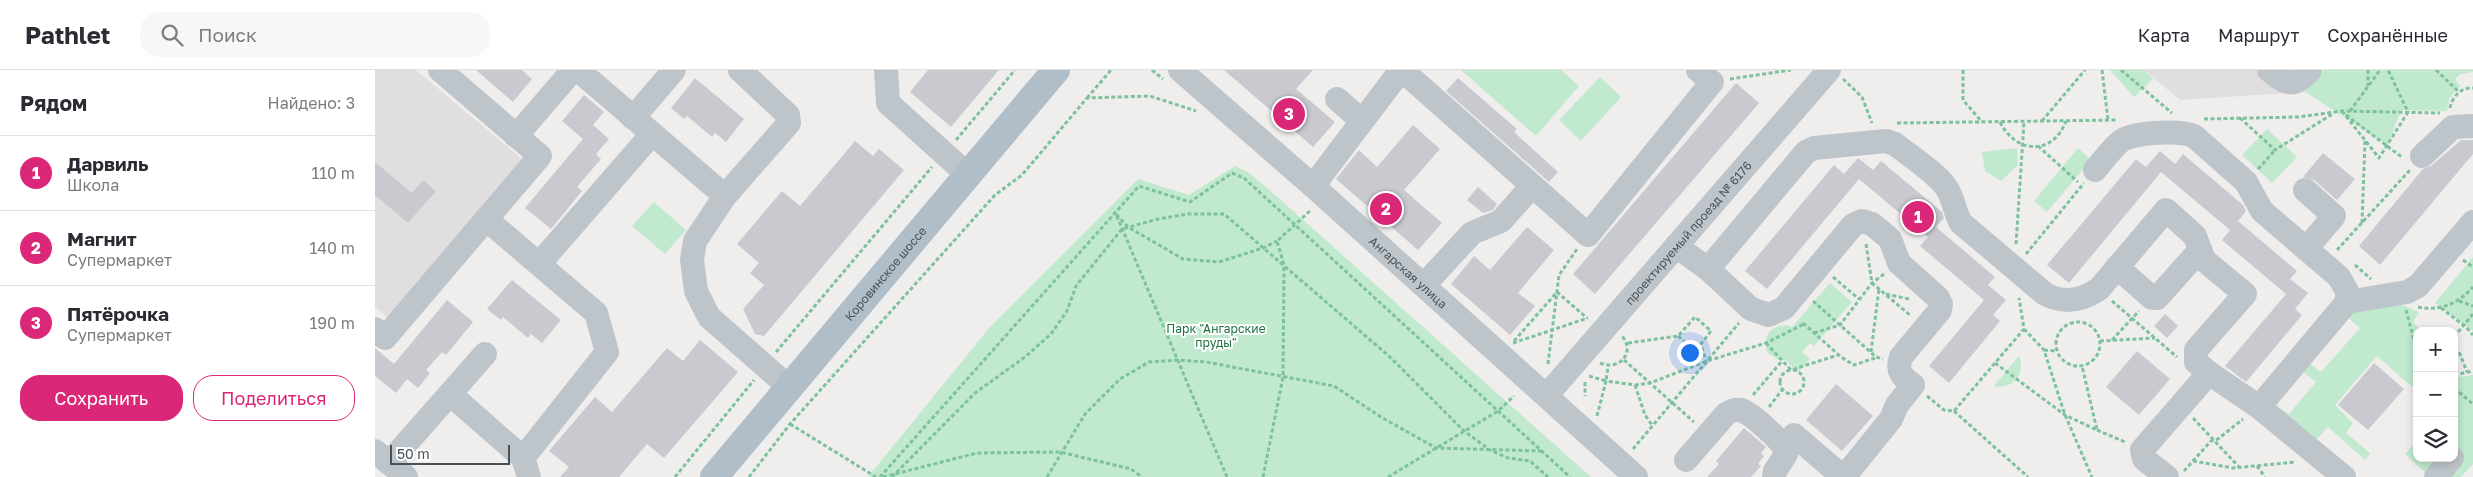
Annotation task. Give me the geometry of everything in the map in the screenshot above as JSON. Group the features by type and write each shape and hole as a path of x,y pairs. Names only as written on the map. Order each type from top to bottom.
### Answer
{"main road":[{"name":"Коровинское шоссе","path":"714,477 1056,70"}],"street":[{"path":"375,329 385,338 540,156 440,70"},
{"path":"516,136 573,70"},
{"path":"577,70 725,196"},
{"path":"633,118 674,70"},
{"path":"740,70 788,115 789,123 725,196 695,241 692,260 696,291 709,317 789,387"},
{"path":"886,70 888,103 968,175"},
{"path":"1308,195 1401,70 1588,235 1711,74"},
{"path":"2269,70 2281,81 2289,83 2297,82 2310,70"},
{"name":"проектируемый проезд № 6176","path":"1547,395 1676,246 1835,73"},
{"name":"Ангарская улица","path":"1191,74 1308,195 1424,285 1636,477"},
{"path":"1337,99 1362,121"},
{"path":"2418,161 2453,127 2473,126"},
{"path":"2088,178 2120,141 2129,136 2184,131 2194,136 2246,182 2262,212 2306,248 2336,257 2339,277 2347,291 2347,302 2259,407"},
{"path":"539,264 652,134"},
{"path":"1708,270 1806,152 1815,148 1886,141 1895,144 1945,186 1951,195 1955,213 1961,223 2045,294 2056,300 2070,301 2086,297 2099,289 2165,210 2195,236 2203,260 2245,294 2196,350 2202,368 2259,407 2344,477"},
{"path":"1424,285 1472,233 1501,221 1532,186"},
{"path":"2305,190 2334,216 2306,248"},
{"path":"450,394 526,467 607,352 596,313 486,219"},
{"path":"1676,246 1708,270 1751,309 1769,314 1784,308 1853,225 1862,221 1872,224 1890,239 1899,263 1938,298 1941,304 1940,310 1901,357 1899,364 1903,377 1913,385 1897,405 1891,419 1843,477 1794,434"},
{"path":"2347,302 2400,297 2418,286 2473,222"},
{"path":"2117,267 2152,298 2157,298 2200,250"},
{"path":"390,464 485,354"},
{"path":"2167,477 2144,459 2142,450 2181,405 2202,368"},
{"path":"1686,460 1726,414 1733,410 1740,410 1757,422 1785,449 1786,454 1775,471 1774,477"},
{"path":"2436,477 2449,462"}],"path":[{"path":"675,477 784,342 1015,70"},
{"path":"749,477 791,424 995,195 1022,175 1111,70"},
{"path":"1711,74 1791,70"},
{"path":"1963,70 1963,100 1983,123"},
{"path":"2042,122 2085,70"},
{"path":"2102,70 2108,120"},
{"path":"2121,70 2180,119"},
{"path":"2368,70 2368,86"},
{"path":"2349,111 2380,70"},
{"path":"2336,257 2362,223 2418,161 2342,112 2379,158 2408,112 2388,70"},
{"path":"2436,70 2459,92"},
{"path":"1835,73 1862,97 1873,124"},
{"path":"2449,113 2450,105 2459,92 2473,88"},
{"path":"1087,98 1150,96 1196,111 1203,117"},
{"path":"2246,182 2275,150 2335,113"},
{"path":"2239,118 2275,150"},
{"path":"2000,122 2009,136 2022,145 2038,146 2059,135 2066,121"},
{"path":"2024,122 2015,268 2024,329 2044,350 2065,415 2092,477"},
{"path":"2362,223 2365,141"},
{"path":"2015,268 2088,178 2038,146"},
{"path":"880,477 1139,186 1190,202 1232,173 1244,178 1570,477"},
{"path":"1308,195 1311,210 1318,216"},
{"path":"1116,214 1128,227 1183,259 1219,262 1263,248 1277,241 1311,210"},
{"path":"1116,214 1227,477"},
{"path":"892,477 975,393 1051,334 1067,311 1076,286 1122,229 1187,214 1224,214 1390,357 1464,431 1490,450 1508,458 1530,461 1548,477"},
{"path":"1862,221 1872,283 1925,328"},
{"path":"1548,365 1559,275 1588,235"},
{"path":"1263,477 1283,377 1284,265 1277,241"},
{"path":"2353,262 2400,297 2423,308 2441,308 2459,301 2473,287"},
{"path":"1814,333 1840,325 1872,283 1899,263"},
{"path":"1819,266 1859,299"},
{"path":"1800,289 1876,357 1899,364"},
{"path":"1871,353 1879,289"},
{"path":"2099,289 2185,363 2202,368"},
{"path":"1557,292 1587,318"},
{"path":"1557,292 1512,343 1595,316"},
{"path":"2400,297 2413,339"},
{"path":"2112,340 2152,298"},
{"path":"2459,301 2473,306"},
{"path":"1784,308 1838,355 1854,365 1876,357"},
{"path":"2441,308 2464,325 2473,335"},
{"path":"1633,449 1751,309"},
{"path":"2458,332 2473,314"},
{"path":"1628,343 1678,336 1695,317 1711,331 1695,351 1678,336"},
{"path":"2077,321 2092,326 2100,341 2096,357 2082,366 2066,363 2057,350 2056,343 2062,328 2077,321"},
{"path":"1585,396 1585,375 1606,382 1635,385 1650,383 1707,361 1766,343 1804,324"},
{"path":"1954,412 2024,329"},
{"path":"1596,362 1608,367 1617,365 1624,360 1628,351 1628,343 1621,333"},
{"path":"2100,341 2155,338"},
{"path":"1766,343 1781,361 1791,370 1799,372 1803,378 1803,386 1797,392 1789,394 1782,390 1780,384 1780,377 1785,372 1791,370 1838,355"},
{"path":"1701,344 1707,361"},
{"path":"2044,350 2057,350"},
{"path":"2458,352 2467,372"},
{"path":"1047,477 1060,452 1085,414 1120,378 1149,362 1178,360 1206,362 1333,386 1381,417 1436,448 1543,451"},
{"path":"1624,360 1708,434"},
{"path":"1740,410 1781,361"},
{"path":"1995,363 2065,415 2142,450"},
{"path":"2082,366 2097,430"},
{"path":"1597,416 1608,367"},
{"path":"2458,374 2473,371"},
{"path":"1635,385 1645,415 1652,425"},
{"path":"1913,385 1944,410 1954,412 2028,477"},
{"path":"747,389 751,392"},
{"path":"1507,389 1521,402"},
{"path":"2458,391 2473,404"},
{"path":"1388,477 1498,411 1514,396"},
{"path":"2181,405 2239,467"},
{"path":"2179,477 2214,440 2259,407"},
{"path":"786,421 880,477 977,453 1060,452 1131,469 1142,477"},
{"path":"2193,461 2239,467 2323,460"},
{"path":"2257,466 2265,477"}],"shaded area":[{"path":"375,70 416,70 522,159 388,318 375,307"},
{"path":"2144,70 2322,70 2305,92 2180,100"}],"green space":[{"path":"1461,70 1561,70 1579,86 1536,136"},
{"path":"2110,70 2144,70 2153,79 2134,97"},
{"path":"2324,70 2473,70 2473,72 2461,74 2455,79 2460,86 2449,99 2447,111 2401,110 2388,145 2305,92"},
{"path":"1600,77 1621,97 1581,141 1559,120"},
{"path":"2267,129 2297,157 2272,183 2242,155"},
{"path":"2017,148 2018,165 2001,181 1985,171 1982,152"},
{"path":"2078,148 2091,160 2047,212 2034,201"},
{"name":"Парк \"Ангарские пруды\"","path":"1235,166 1248,172 1273,193 1591,477 868,477 990,327 1138,179 1189,195"},
{"path":"654,202 686,230 665,254 632,226"},
{"path":"2473,257 2473,331 2435,303"},
{"path":"1830,283 1852,302 1814,346 1810,343 1802,352 1810,359 1798,372 1785,360 1779,360 1768,353 1766,346 1767,335 1774,328 1780,326 1792,327"},
{"path":"2402,305 2419,312 2413,322 2418,327 2413,327 2413,388 2377,356 2335,405 2353,423 2346,433 2370,453 2365,460 2328,427 2313,443 2271,409 2275,405 2289,414 2316,382 2303,372 2310,364 2321,372 2360,328 2345,315 2351,309"},
{"path":"2019,356 2021,369 2016,379 2007,386 1994,386"},
{"path":"2473,375 2473,464 2461,477 2430,477 2414,462 2458,462 2458,377"},
{"path":"2413,445 2413,461 2405,454"}],"building":[{"path":"476,70 522,70 532,79 513,102"},
{"path":"928,70 999,70 951,127 910,92"},
{"path":"1224,70 1313,70 1296,89 1335,122 1313,147"},
{"path":"695,78 744,119 726,142 715,133 712,137 687,116 684,119 671,108"},
{"path":"1458,78 1517,129 1514,132 1558,172 1549,182 1446,91"},
{"path":"1736,83 1759,103 1595,294 1573,274"},
{"path":"584,95 604,112 593,125 609,139 596,154 601,159 577,187 582,191 551,229 525,208 583,139 562,121"},
{"path":"1413,125 1440,149 1404,190 1442,223 1418,250 1336,179 1359,150 1377,167"},
{"path":"2461,140 2473,140 2473,154 2380,265 2359,246 2423,169 2431,166"},
{"path":"855,141 873,156 879,149 904,170 764,336 755,334 743,309 764,285 750,273 759,263 737,244 782,191 800,206"},
{"path":"2160,151 2175,164 2183,154 2243,205 2246,211 2238,221 2297,271 2290,279 2308,293 2295,309 2302,315 2246,382 2225,366 2286,294 2222,240 2230,230 2161,172 2069,283 2047,265 2136,159 2146,167"},
{"path":"2323,153 2355,179 2337,200 2314,180 2303,177"},
{"path":"1858,158 1873,170 1881,161 1942,212 1944,218 1936,227 1995,277 1988,285 2006,300 1993,315 2000,321 1949,383 1929,366 1984,300 1920,246 1928,237 1859,179 1767,289 1745,271 1834,165 1844,174"},
{"path":"375,162 412,193 423,180 436,191 408,223 375,195"},
{"path":"1478,187 1497,204 1493,210 1483,213 1467,200"},
{"path":"1527,227 1554,250 1518,293 1535,306 1510,335 1451,284 1474,256 1490,270"},
{"path":"512,280 561,320 542,343 531,334 528,338 503,317 501,320 487,309"},
{"path":"447,300 473,322 446,355 442,352 426,370 430,373 418,388 407,379 396,393 375,376 375,348 394,364"},
{"path":"2165,314 2178,326 2167,338 2154,326"},
{"path":"700,340 738,372 664,458 647,444 619,477 560,477 569,467 549,451 595,397 612,412 667,348 683,361"},
{"path":"2137,351 2170,379 2139,415 2106,387"},
{"path":"2374,363 2404,389 2368,430 2338,405"},
{"path":"1836,384 1873,416 1842,451 1806,420"},
{"path":"1744,428 1766,447 1761,453 1764,456 1758,464 1761,466 1751,477 1707,477 1719,464 1716,461"}],"place":[{"name":"Пятёрочка","path":"1289,114"},
{"name":"Магнит","path":"1386,209"},
{"name":"Дарвиль","path":"1918,217"}]}
